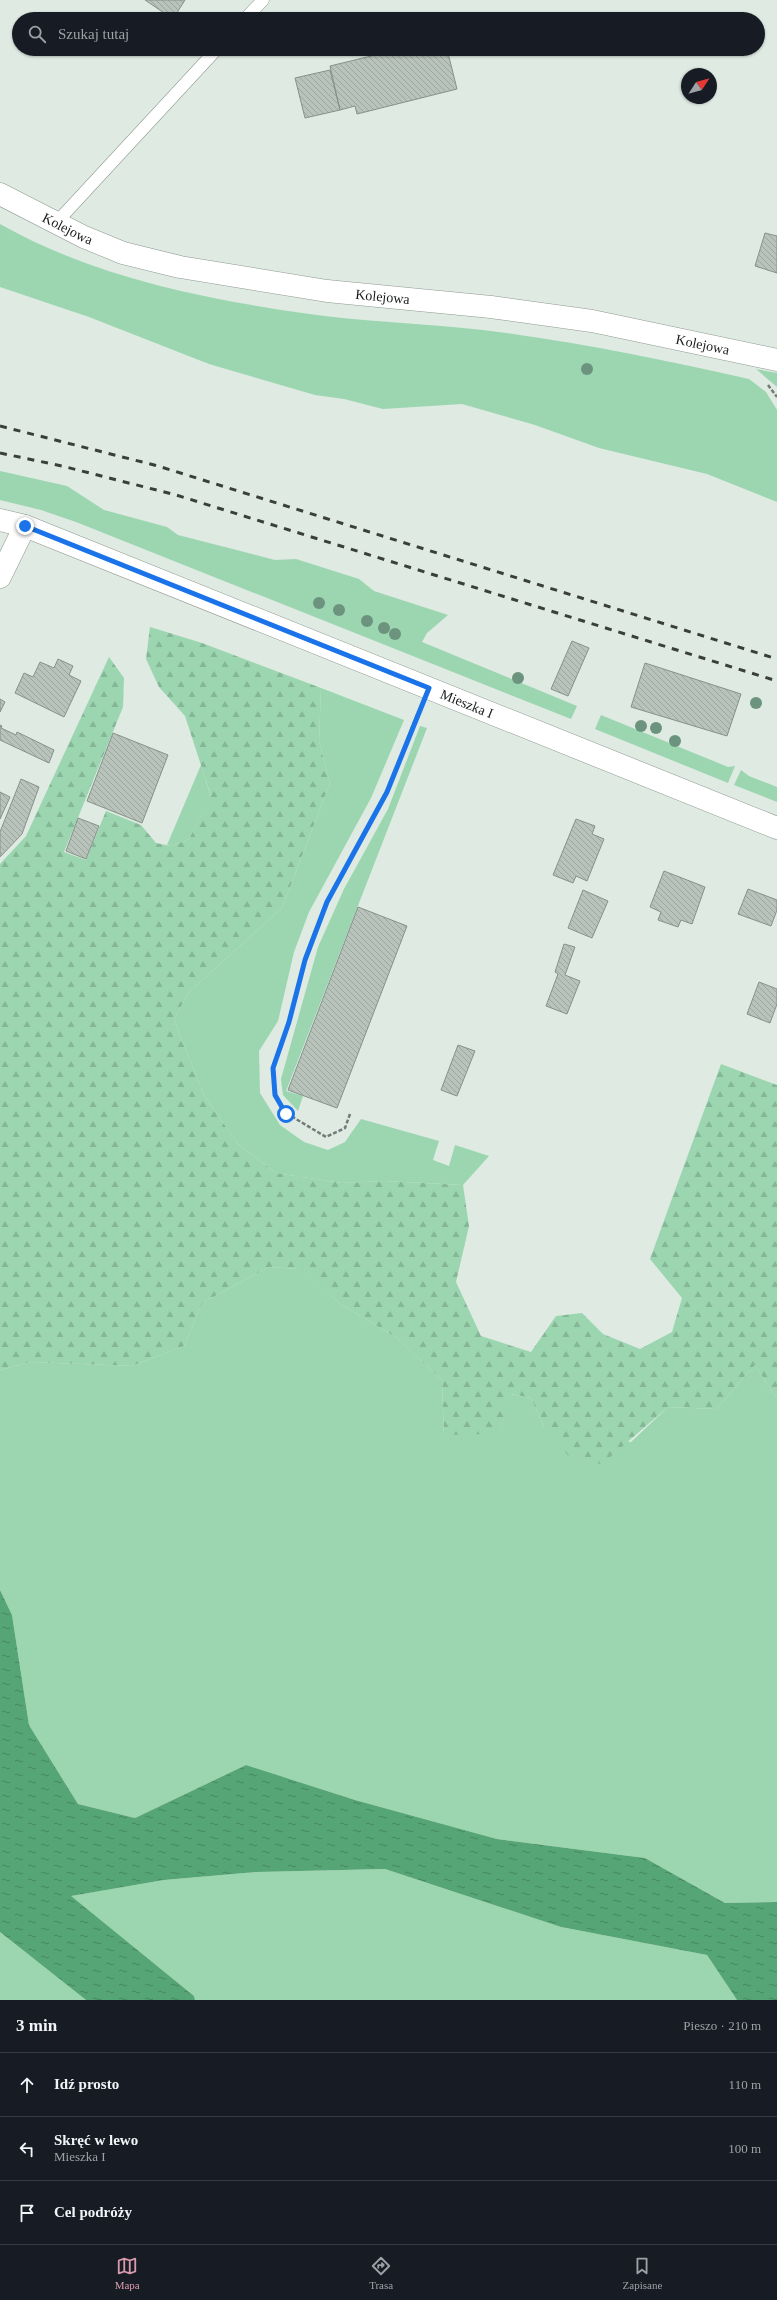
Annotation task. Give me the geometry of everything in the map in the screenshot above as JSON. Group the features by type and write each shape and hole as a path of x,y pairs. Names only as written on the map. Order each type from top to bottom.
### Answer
{"street":[{"name":"Kolejowa","path":"0,194 55,224 123,252 180,267 327,291 491,307 592,321 777,360"},
{"name":"Mieszka I","path":"0,520 25,526 777,828"},
{"path":"0,577 25,526"}],"lane":[{"path":"252,12 263,0"},
{"path":"55,224 211,56"}],"path":[{"path":"350,1114 345,1128 326,1137 301,1123 286,1114 275,1095 273,1068 289,1022 305,960 327,902 387,792 429,688"}],"green space":[{"path":"0,224 71,258 109,271 185,292 263,307 325,316 483,330 550,339 682,364 749,379 766,392 777,410 777,502 707,474 599,448 535,425 462,404 383,409 344,399 315,395 209,364 89,317 0,287"},
{"path":"756,369 777,373 777,387"},
{"path":"0,471 67,486 104,510 167,527 178,535 275,560 296,559 359,579 374,591 448,615 427,633 422,642 577,706 571,719 76,522 41,510 0,500"},
{"path":"150,627 202,643 321,688 319,741 330,783 282,908 188,993 174,1020 204,1095 238,1144 276,1173 342,1183 384,1181 463,1185 469,1226 456,1282 481,1336 531,1352 556,1316 582,1313 603,1334 640,1349 672,1332 682,1298 650,1259 721,1064 777,1085 777,1399 755,1365 716,1409 668,1407 602,1464 572,1460 544,1427 531,1398 511,1394 501,1429 483,1434 444,1435 442,1380 397,1338 339,1303 299,1269 269,1267 202,1303 184,1346 132,1366 30,1362 0,1370 0,864 26,836 109,657 124,678 123,707 64,852 86,860 106,811 141,825 156,843 171,846 189,839 211,796 185,716 159,687 146,659"},
{"path":"321,688 404,720 371,798 309,912 294,952 278,1021 259,1051 260,1093 280,1125 304,1142 328,1150 345,1142 361,1119 439,1141 433,1160 449,1166 455,1145 489,1156 463,1185 384,1181 342,1183 276,1173 238,1144 204,1095 174,1020 188,993 282,908 330,783 319,741"},
{"path":"601,715 728,767 735,766 728,783 595,729"},
{"path":"420,726 427,728 286,1091 303,1096 298,1111 283,1095 281,1079 318,947 344,889 388,809"},
{"path":"201,765 211,797 189,839 171,846 167,845"},
{"path":"741,770 749,776 777,787 777,802 734,785"},
{"path":"269,1267 300,1269 339,1303 397,1338 442,1380 444,1435 501,1429 510,1394 531,1398 544,1427 631,1442 668,1407 716,1409 755,1365 777,1399 777,1902 725,1903 645,1858 497,1839 355,1800 246,1765 135,1818 78,1804 29,1725 12,1615 0,1590 0,1370 30,1362 132,1366 184,1346 202,1303"},
{"path":"385,1869 561,1927 707,1955 737,2000 195,2000 194,1996 70,1896 164,1880 257,1872"},
{"path":"0,1932 86,2000 0,2000"}],"water":[{"path":"0,1590 12,1615 29,1725 78,1804 135,1818 246,1765 355,1800 497,1839 645,1858 725,1903 777,1902 777,2000 737,2000 707,1955 561,1927 385,1869 257,1872 164,1880 71,1896 194,1996 195,2000 86,2000 0,1932"}],"building":[{"path":"145,0 185,0 177,12 163,12"},
{"path":"371,56 449,56 457,89 357,114 355,106 340,110 330,66"},
{"path":"330,70 340,110 305,118 295,78"},
{"path":"765,233 777,236 777,273 755,266"},
{"path":"572,641 589,648 568,696 551,689"},
{"path":"58,659 73,666 69,675 81,681 64,717 15,693 24,673 33,677 40,662 54,668"},
{"path":"645,663 741,694 727,736 631,707"},
{"path":"0,699 5,702 0,712"},
{"path":"0,725 2,726 1,728 16,735 17,732 54,750 49,763 0,740"},
{"path":"113,733 168,755 142,823 87,801"},
{"path":"21,779 39,787 22,834 0,857 0,832"},
{"path":"0,792 10,797 0,819"},
{"path":"78,818 99,826 86,859 66,851"},
{"path":"576,819 595,826 592,834 604,839 587,881 576,876 573,883 553,875"},
{"path":"664,871 705,887 692,924 681,920 678,927 658,920 661,912 650,907"},
{"path":"748,889 777,900 777,910 771,926 738,914"},
{"path":"583,890 608,901 592,938 568,928"},
{"path":"358,907 407,926 337,1108 288,1090"},
{"path":"564,944 575,947 565,975 580,981 567,1014 546,1006 558,974 555,972"},
{"path":"759,982 777,989 777,1004 770,1023 747,1014"},
{"path":"458,1045 475,1051 457,1096 441,1090"}],"railway":[{"path":"0,426 158,466 777,659"},
{"path":"0,453 62,466 176,495 777,681"}],"route":[{"path":"25,526 429,688 415,718 387,792 327,902 305,960 289,1022 273,1068 275,1095 286,1114"}]}
